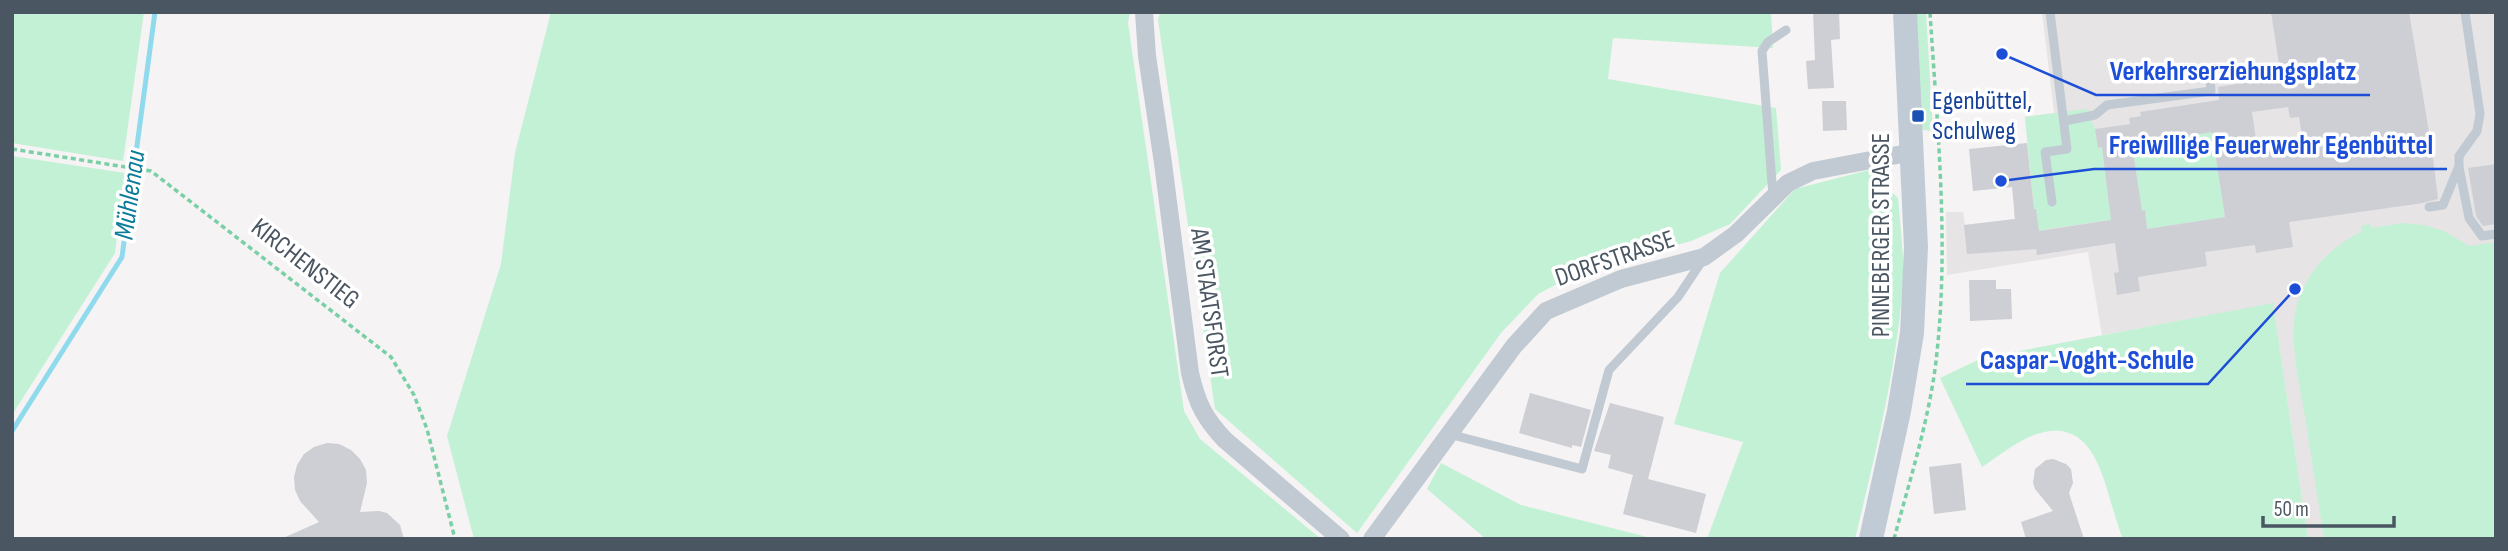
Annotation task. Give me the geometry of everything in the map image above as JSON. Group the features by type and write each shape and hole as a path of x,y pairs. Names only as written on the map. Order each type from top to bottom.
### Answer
{"main road":[{"name":"PINNEBERGER STRASSE","path":"1871,539 1899,411 1912,333 1916,247 1905,12"}],"street":[{"name":"AM STAATSFORST","path":"1144,12 1147,55 1190,373 1196,399 1207,421 1225,440 1342,539"},
{"name":"DORFSTRASSE","path":"1372,539 1514,346 1546,311 1621,279 1704,257 1736,234 1788,183 1814,171 1913,152"}],"lane":[{"path":"2050,12 2067,149 2045,152 2052,202"},
{"path":"2465,12 2480,114 2477,131 2459,156 2459,166 2469,218 2482,236 2496,234"},
{"path":"1773,198 1762,51 1768,42 1786,30"},
{"path":"2064,121 2095,115 2107,105 2211,91 2210,79 2264,70"},
{"path":"2429,207 2443,205 2459,166"},
{"path":"1449,434 1582,469 1609,370 1678,297 1704,257"}],"path":[{"name":"KIRCHENSTIEG","path":"12,149 152,171 391,357 414,395 455,539"}],"shaded area":[{"path":"2042,12 2496,12 2496,539 2308,539 2273,304 2102,335 2088,252 1947,275 1946,212 1963,212 1965,225 2015,219 2014,212 2034,209 2025,117 2054,113"}],"green space":[{"path":"12,12 144,12 123,161 12,143"},
{"path":"551,12 1130,12 1128,23 1184,411 1200,439 1321,539 474,539 447,436 501,264 515,153"},
{"path":"1160,12 1771,12 1773,48 1613,38 1608,79 1776,108 1781,170 1730,224 1691,241 1584,270 1538,294 1501,333 1357,533 1215,409 1158,20"},
{"path":"1913,12 1926,12 1933,131 1923,130 1921,125"},
{"path":"2087,109 2095,129 2098,148 2102,147 2111,220 2047,229 2039,234 2025,117"},
{"path":"2212,132 2225,217 2147,229 2132,143"},
{"path":"12,156 125,173 115,253 12,415"},
{"path":"1869,170 1898,198 1903,279 1891,376 1855,539 1707,539 1743,442 1674,424 1720,273 1795,189"},
{"path":"2403,223 2444,231 2469,246 2496,242 2496,539 2324,539 2295,356 2294,322 2297,306 2307,281 2319,264 2334,249 2361,232 2361,226 2370,224 2372,228"},
{"path":"2273,303 2308,539 2123,539 2104,479 2085,444 2071,434 2053,431 2023,440 1982,467 1940,378 1982,358"},
{"path":"1441,463 1521,505 1655,539 1486,539 1427,489"}],"building":[{"path":"1813,12 1839,12 1840,39 1831,40 1834,88 1808,89 1806,61 1815,60"},
{"path":"2271,12 2409,12 2438,199 2289,222 2293,247 2256,253 2255,245 2205,252 2207,266 2138,277 2140,291 2117,295 2114,273 2119,272 2115,243 2037,255 2036,249 1967,254 1964,225 2015,219 2012,187 1973,191 1969,149 2027,143 2039,231 2111,220 2102,147 2098,148 2095,129 2130,124 2129,118 2141,116 2140,112 2219,100 2218,87 2281,77","holes":["2288,107 2290,118 2299,117 2304,146 2258,153 2252,112","2212,132 2225,217 2147,229 2132,145"]},
{"path":"1822,101 1846,101 1847,130 1823,131"},
{"path":"2496,164 2496,224 2483,226 2476,216 2468,168"},
{"path":"1969,280 1996,280 1996,289 2011,289 2012,319 1970,321"},
{"path":"1530,393 1591,410 1581,447 1572,445 1572,448 1519,433"},
{"path":"1610,403 1664,417 1648,479 1706,494 1696,533 1623,514 1633,475 1608,468 1611,455 1594,451"},
{"path":"327,443 339,444 351,450 366,470 367,483 360,512 387,513 400,525 404,539 281,539 319,522 300,501 295,490 294,477 304,454"},
{"path":"2053,459 2071,469 2073,483 2069,493 2084,539 2026,539 2021,522 2053,511 2033,483 2035,469 2046,460"},
{"path":"1961,463 1966,510 1934,514 1929,467"}],"waterway":[{"name":"Mühlenau","path":"12,431 122,257 155,12"}],"place":[{"name":"Verkehrserziehungsplatz","path":"2002,54"},
{"name":"Egenbüttel, Schulweg","path":"1918,116"},
{"name":"Freiwillige Feuerwehr Egenbüttel","path":"2001,181"},
{"name":"Caspar-Voght-Schule","path":"2295,289"}]}
